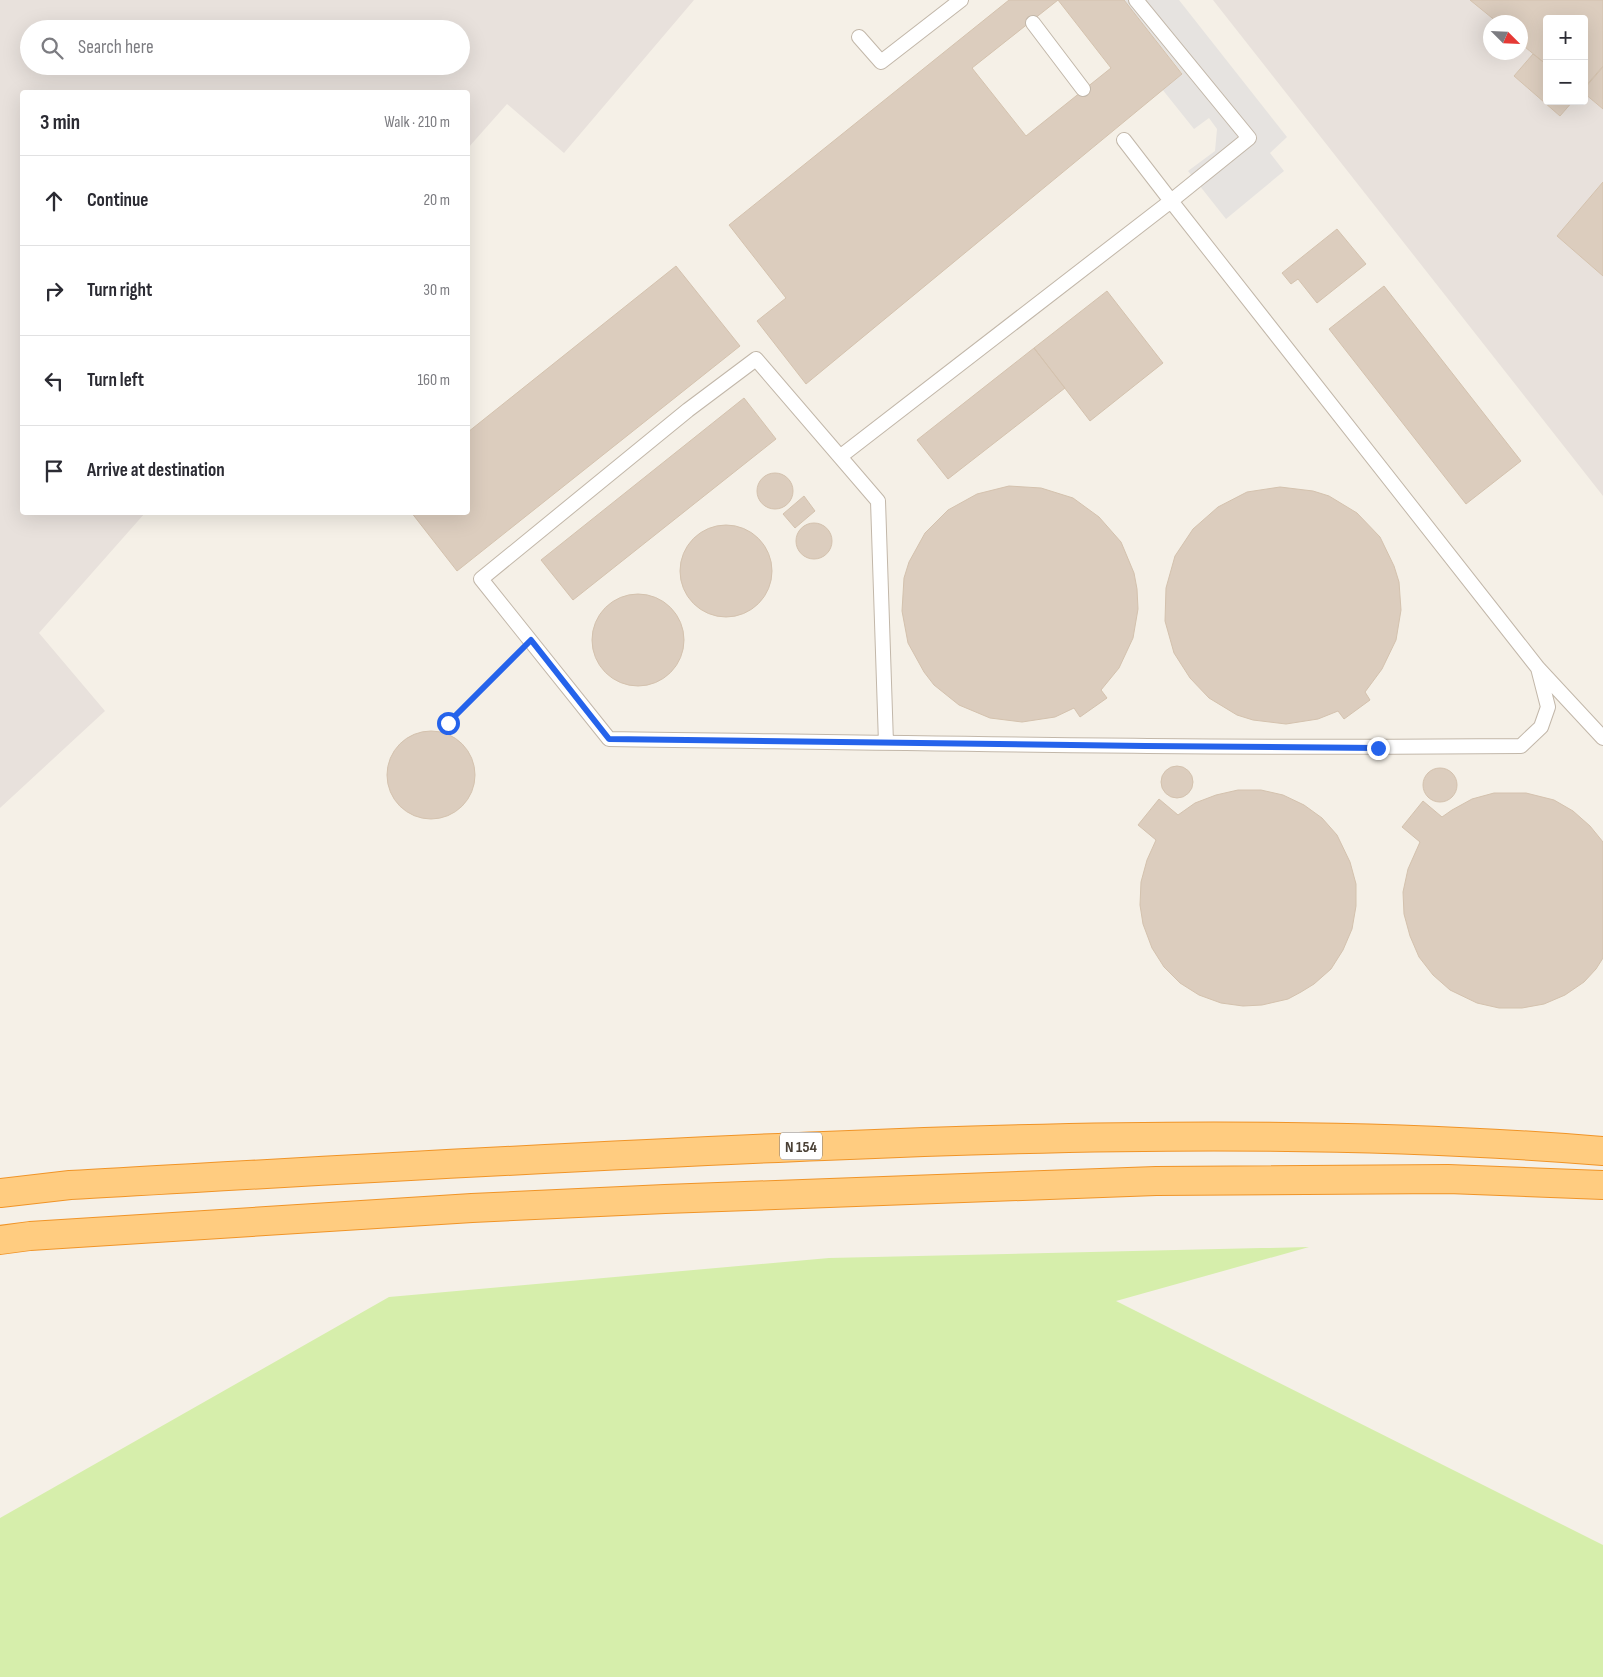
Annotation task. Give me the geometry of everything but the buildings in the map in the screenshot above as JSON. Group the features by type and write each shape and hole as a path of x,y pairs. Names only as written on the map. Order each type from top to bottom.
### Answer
{"highway":[{"name":"N 154","path":"0,1193 70,1185 604,1154 947,1141 1194,1136 1354,1138 1603,1151"},
{"path":"0,1240 30,1236 520,1206 1156,1181 1448,1178 1603,1185"}],"lane":[{"path":"859,36 881,62 960,0"},
{"path":"841,456 1171,201 1248,138 1136,0"},
{"path":"1033,23 1083,89"},
{"path":"1124,140 1538,668 1603,738"},
{"path":"886,743 878,501 756,359 688,410 481,579 609,739 886,743 1164,747 1521,746 1541,727 1548,707 1538,668"}],"path":[{"path":"448,723 531,640"}],"shaded area":[{"path":"0,0 694,0 564,153 507,104 470,146 470,90 20,90 20,515 143,515 39,633 105,711 0,808"},
{"path":"1124,0 1179,0 1287,137 1270,153 1284,171 1226,219 1188,171 1215,151 1217,129 1209,118 1194,129 1162,89 1182,73"},
{"path":"1213,0 1603,0 1603,496"}],"green space":[{"path":"1309,1247 1116,1301 1603,1545 1603,1677 0,1677 0,1518 389,1297 829,1258"}],"route":[{"path":"448,723 531,640 609,739 1378,748"}]}
